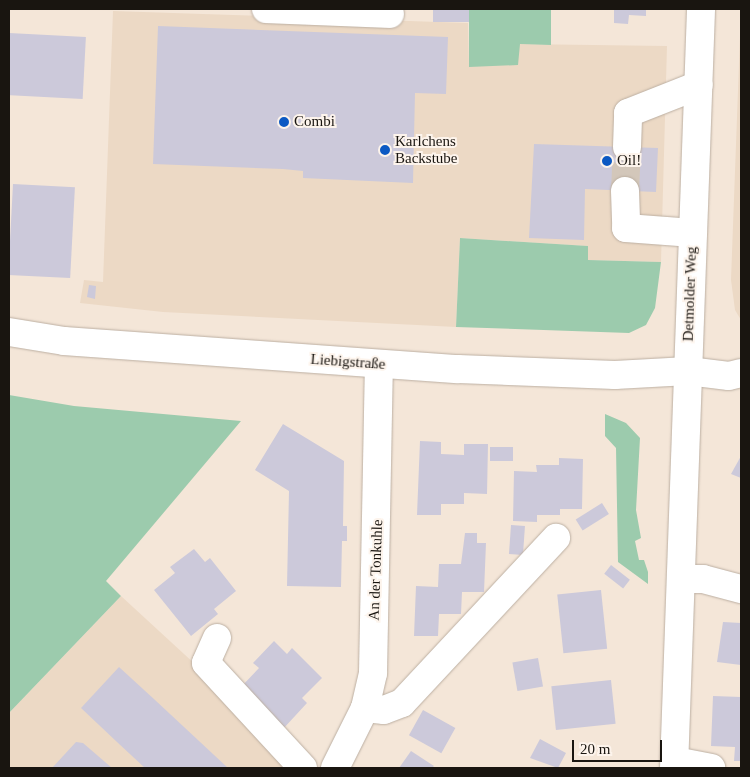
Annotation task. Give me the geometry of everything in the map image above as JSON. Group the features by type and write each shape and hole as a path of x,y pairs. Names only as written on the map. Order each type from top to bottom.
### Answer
{"street":[{"path":"266,9 390,14"},
{"name":"Detmolder Weg","path":"674,765 682,579 684,433 688,371 701,9"},
{"path":"627,147 628,113 699,86"},
{"path":"626,190 626,228 693,232"},
{"name":"Liebigstraße","path":"9,332 64,341 379,364 615,375 688,371 729,376 741,373"},
{"name":"An der Tonkuhle","path":"335,768 365,708 372,673 379,364"},
{"path":"365,708 384,710 402,703 556,538"},
{"path":"682,579 703,579 741,589"},
{"path":"217,638 206,663 303,768"},
{"path":"674,765 711,768"}],"shaded area":[{"path":"741,9 741,320 735,310 731,280"},
{"path":"113,11 468,23 469,67 519,44 667,46 661,262 588,260 588,246 460,238 456,327 163,312 80,303 84,280 103,282"},
{"path":"121,596 308,768 9,768 9,713"}],"green space":[{"path":"469,9 551,9 551,45 520,44 518,65 469,67"},
{"path":"460,238 588,246 588,260 661,262 655,308 646,325 629,333 456,327"},
{"path":"9,395 74,406 241,421 106,581 121,596 9,713"},
{"path":"605,414 626,423 640,438 636,510 641,538 635,541 639,560 644,560 648,572 648,584 618,562 616,448 605,436"}],"building":[{"path":"433,9 469,9 469,22 433,22"},
{"path":"614,9 646,9 646,16 629,15 628,24 614,23"},
{"name":"Combi","path":"158,26 448,37 446,94 415,93 413,183 303,178 303,171 283,169 153,164"},
{"path":"9,33 86,37 83,99 9,95"},
{"path":"534,144 658,148 656,192 585,189 584,240 529,238"},
{"path":"13,184 75,187 70,278 9,275"},
{"path":"89,285 96,286 95,299 87,297"},
{"path":"283,424 344,461 343,526 347,526 347,541 342,541 341,587 287,586 289,491 255,470"},
{"path":"420,441 441,442 441,454 464,455 464,444 488,444 487,494 464,493 464,504 441,504 441,515 417,515"},
{"path":"490,447 513,447 513,461 490,461"},
{"path":"741,456 741,478 731,474"},
{"path":"559,458 583,459 582,509 560,509 560,515 537,515 537,522 513,521 514,471 537,472 536,465 559,465"},
{"path":"602,503 609,514 583,530 576,519"},
{"path":"511,525 525,526 523,555 509,554"},
{"path":"465,533 477,533 477,543 486,543 484,592 462,592 461,614 439,614 438,636 414,636 416,586 438,587 439,564 461,564"},
{"path":"194,549 205,562 210,558 236,591 214,609 218,614 191,636 154,590 175,573 170,567"},
{"path":"611,565 630,580 623,588 604,574"},
{"path":"601,590 607,649 563,653 557,595"},
{"path":"723,622 741,623 741,665 717,662"},
{"path":"274,641 287,654 292,648 322,678 302,698 307,703 283,729 240,688 259,668 253,663"},
{"path":"538,658 543,687 517,691 512,663"},
{"path":"119,667 228,768 145,768 81,708"},
{"path":"611,680 616,724 556,730 551,686"},
{"path":"713,696 741,697 741,761 734,761 735,747 711,746"},
{"path":"423,710 455,728 441,753 409,735"},
{"path":"540,739 566,753 558,768 530,758"},
{"path":"76,742 83,743 112,768 52,768"},
{"path":"411,751 434,766 432,768 399,768"}],"tunnel":[{"path":"625,191 627,147"}],"place":[{"name":"Combi","path":"284,122"},
{"name":"Karlchens Backstube","path":"385,150"},
{"name":"Oil!","path":"607,161"}]}
